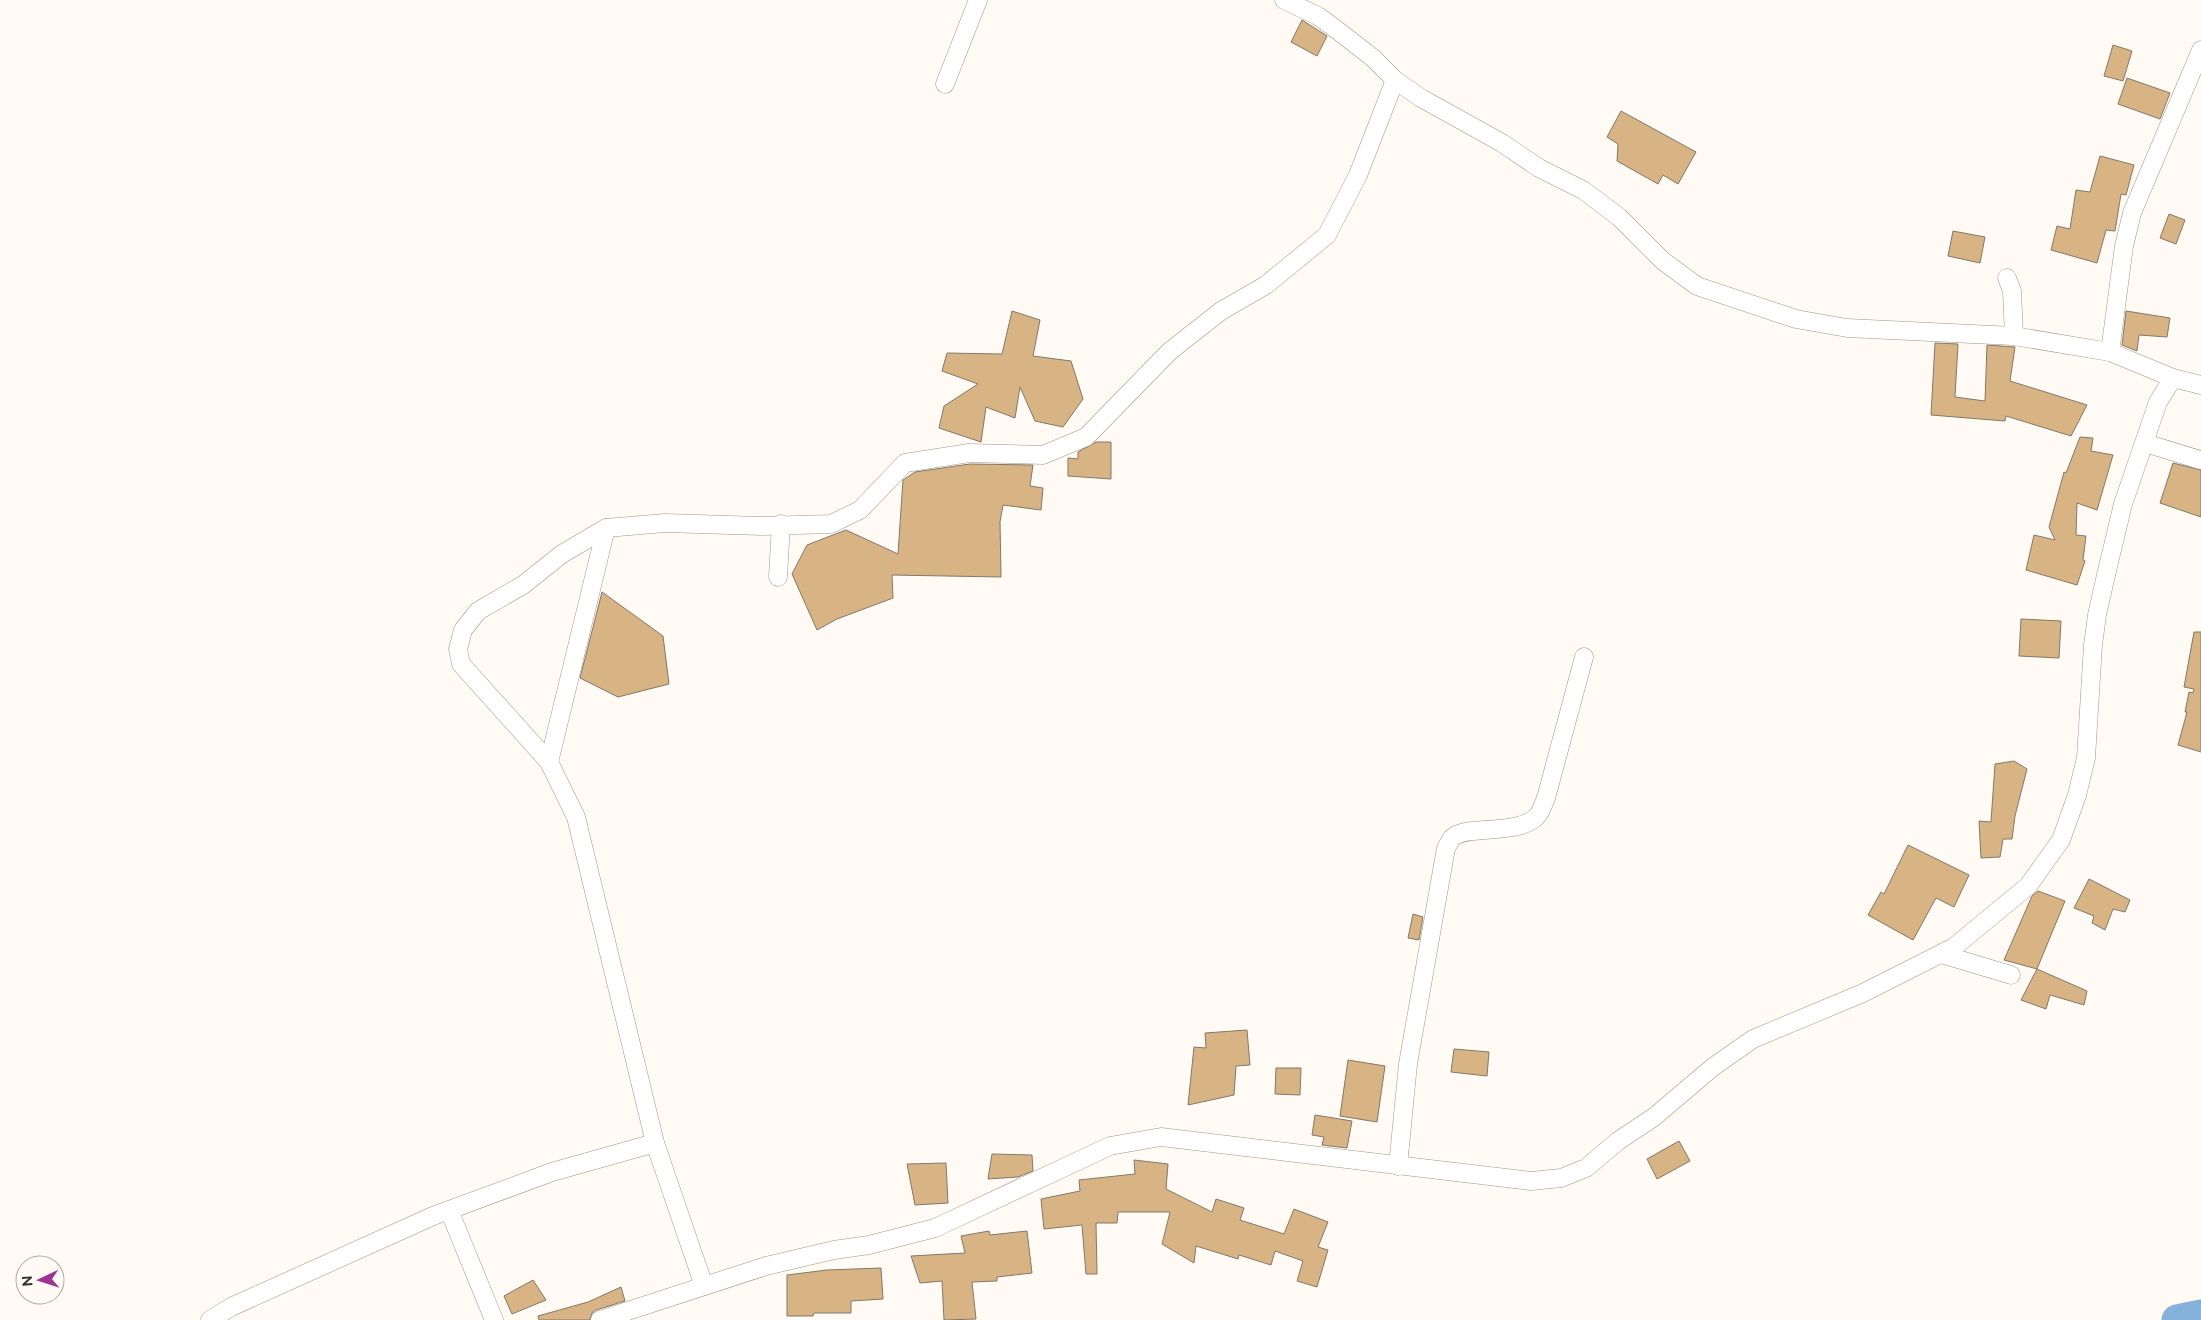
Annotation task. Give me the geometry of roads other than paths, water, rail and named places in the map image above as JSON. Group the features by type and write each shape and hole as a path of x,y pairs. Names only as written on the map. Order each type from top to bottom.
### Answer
{"street":[{"path":"945,84 978,0"},
{"path":"1289,1 1318,16 1337,30 1373,58 1395,80 1420,98 1502,143 1539,168 1583,190 1619,217 1663,261 1697,286 1796,319 1847,328 2014,336 2110,352 2173,378 2201,385"},
{"path":"2110,352 2124,246 2132,213 2201,50"},
{"path":"704,1286 655,1143 576,817 549,762 461,664 458,649 468,621 478,611 523,585 562,554 606,528 666,523 762,526 831,524 860,510 905,463 969,453 1043,455 1086,437 1170,351 1220,310 1266,285 1327,235 1358,175 1395,80"},
{"path":"2007,278 2013,296 2014,336"},
{"path":"600,1320 766,1266 834,1250 869,1245 935,1228 1110,1146 1135,1140 1161,1137 1530,1181 1561,1178 1586,1168 1618,1141 1654,1117 1713,1068 1753,1039 1863,993 1954,947 2028,886 2062,840 2086,758 2090,679 2097,615 2123,504 2158,402 2173,378"},
{"path":"2145,443 2200,460"},
{"path":"778,577 780,524"},
{"path":"549,762 606,528"},
{"path":"1398,1166 1408,1064 1446,848 1452,838 1466,833 1506,829 1524,824 1537,817 1546,798 1584,657"},
{"path":"1941,954 2011,975"},
{"path":"210,1320 230,1307 449,1210 552,1172 655,1143"},
{"path":"449,1210 494,1320"}],"waterway":[{"path":"2177,1320 2201,1315"}]}
